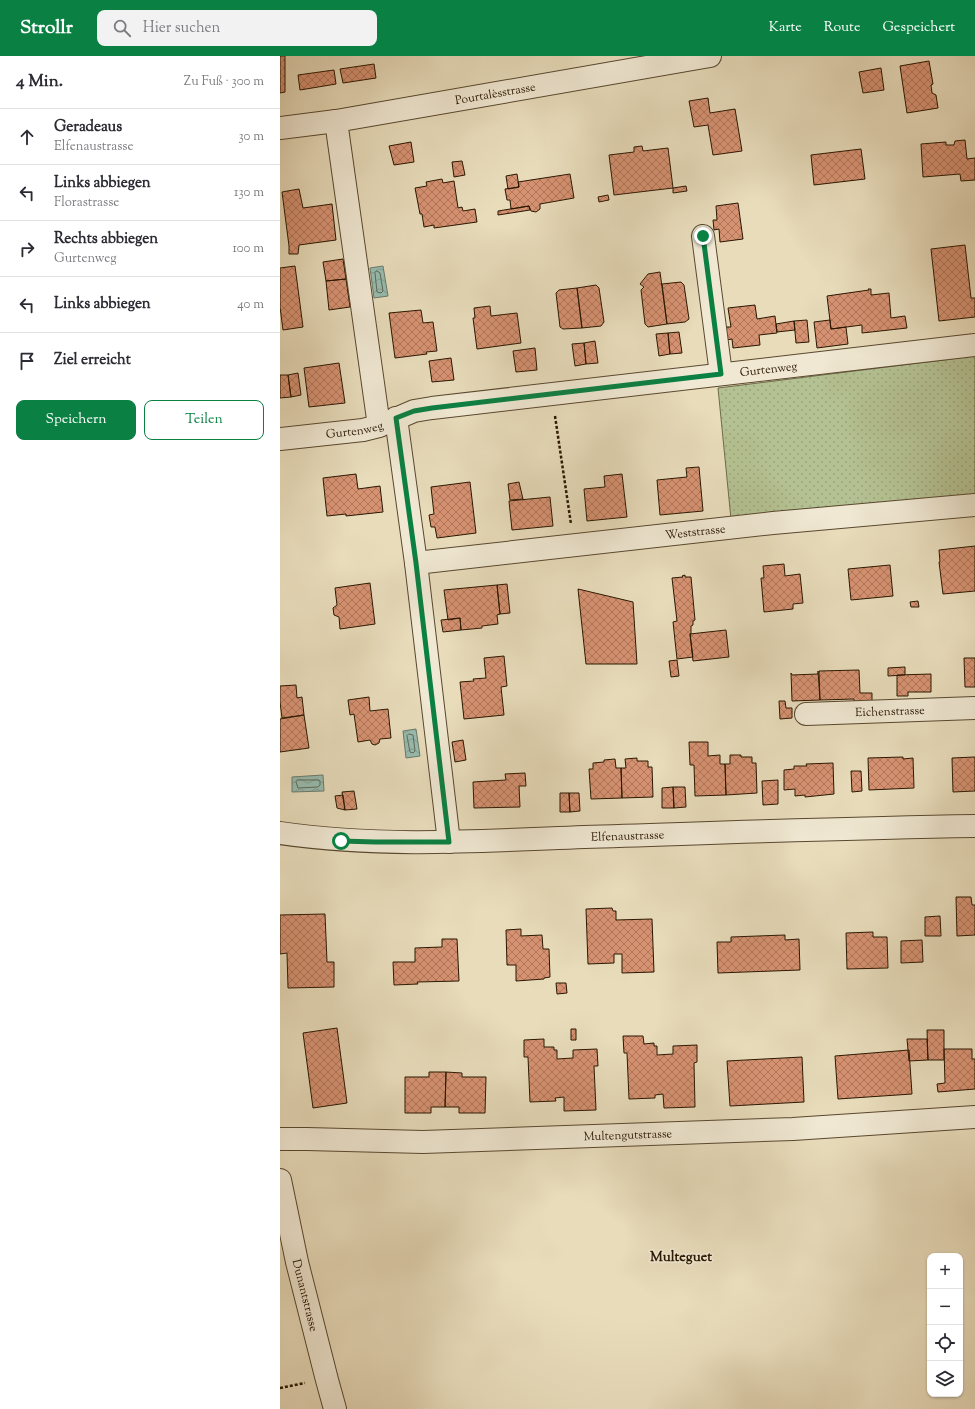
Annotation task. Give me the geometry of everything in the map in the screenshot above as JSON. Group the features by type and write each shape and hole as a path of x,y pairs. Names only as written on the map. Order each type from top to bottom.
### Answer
{"street":[{"name":"Pourtalèsstrasse","path":"280,128 336,121 710,56"},
{"path":"336,121 387,422 416,563 449,842"},
{"path":"703,236 721,374"},
{"name":"Gurtenweg","path":"280,439 363,430 414,411 432,408 975,345"},
{"name":"Weststrasse","path":"416,563 773,523 975,505"},
{"name":"Eichenstrasse","path":"806,714 975,708"},
{"name":"Elfenaustrasse","path":"280,833 341,841 449,842 857,828 975,826"},
{"name":"Multengutstrasse","path":"280,1139 424,1142 793,1129 975,1117"},
{"name":"Dunantstrasse","path":"280,1180 297,1262 335,1409"}],"path":[{"path":"552,395 574,546"}],"green space":[{"path":"975,356 975,494 731,519 718,388"}],"water":[{"path":"383,266 388,296 374,298 370,268"},
{"path":"416,729 420,756 406,758 403,731"},
{"path":"323,775 324,791 292,792 292,777"}],"building":[{"path":"280,56 285,56 285,92 280,93"},
{"path":"929,61 933,84 931,85 932,93 936,95 938,108 907,113 900,66"},
{"path":"374,64 376,78 343,83 340,69"},
{"path":"881,68 884,90 863,93 859,72"},
{"path":"334,70 336,84 300,90 298,75"},
{"path":"708,98 710,113 735,109 742,151 713,155 708,125 694,127 689,101"},
{"path":"965,140 967,159 975,158 975,180 961,181 960,174 923,177 921,144 946,142 946,145 954,145 955,141"},
{"path":"411,142 414,162 394,165 389,146"},
{"path":"642,146 643,151 668,148 673,188 614,195 609,155 634,152 634,147"},
{"path":"861,149 865,179 814,185 811,155"},
{"path":"462,161 465,175 454,177 452,162"},
{"path":"517,174 519,187 508,189 506,176"},
{"path":"570,174 574,198 540,204 540,209 536,212 531,211 529,206 511,209 510,200 507,200 505,189 519,187 518,182"},
{"path":"442,179 443,183 454,181 458,208 462,207 463,211 475,209 477,222 434,228 434,225 424,227 415,188 427,186 426,182"},
{"path":"686,186 687,191 673,193 673,188"},
{"path":"299,189 303,208 332,204 336,240 299,245 298,254 289,254 282,192"},
{"path":"608,195 609,200 599,202 598,197"},
{"path":"738,203 743,239 720,242 719,229 714,230 713,220 717,220 716,206"},
{"path":"529,206 530,210 498,215 498,211"},
{"path":"965,245 971,298 975,298 975,317 939,321 931,249"},
{"path":"343,259 346,279 326,281 323,262"},
{"path":"295,266 303,327 283,330 280,307 280,268"},
{"path":"660,272 667,324 648,327 645,324 641,290 644,287 640,284 648,274"},
{"path":"346,279 350,307 329,310 326,281"},
{"path":"681,282 684,285 689,319 685,322 667,324 662,284"},
{"path":"596,285 599,288 604,322 601,326 582,328 577,288"},
{"path":"577,288 582,328 563,329 560,327 556,293 559,290"},
{"path":"868,289 871,289 871,295 889,293 891,318 905,316 907,328 862,333 862,325 831,329 827,296 869,290"},
{"path":"755,305 757,319 775,316 777,333 759,335 760,345 733,348 732,339 726,340 725,327 731,327 728,308"},
{"path":"490,306 491,316 517,313 521,343 477,349 473,318 475,318 474,308"},
{"path":"421,310 423,323 433,322 437,351 426,352 427,354 395,358 389,313"},
{"path":"807,320 809,342 796,343 794,321"},
{"path":"830,320 831,329 846,327 848,344 817,348 814,322"},
{"path":"794,321 795,330 777,332 776,324"},
{"path":"679,332 682,353 670,354 668,333"},
{"path":"668,333 670,354 659,356 656,334"},
{"path":"595,341 598,363 586,364 584,343"},
{"path":"584,343 586,364 575,366 572,344"},
{"path":"535,348 537,370 516,372 513,351"},
{"path":"451,358 454,380 432,382 429,361"},
{"path":"339,363 345,403 309,407 304,368"},
{"path":"298,373 301,395 291,397 288,375"},
{"path":"280,375 288,375 291,397 280,398"},
{"path":"699,467 703,511 660,515 657,480 687,477 686,468"},
{"path":"356,474 358,489 380,486 383,512 346,516 346,514 327,516 323,478"},
{"path":"622,474 627,517 587,521 584,489 605,487 604,476"},
{"path":"470,482 476,533 437,538 435,527 431,527 429,515 434,514 431,487"},
{"path":"519,482 523,499 510,500 508,484"},
{"path":"550,497 553,526 512,530 509,501"},
{"path":"975,546 975,591 943,594 939,550"},
{"path":"784,564 785,576 800,574 803,603 793,604 793,609 764,612 761,578 764,578 763,566"},
{"path":"890,565 893,596 851,600 848,569"},
{"path":"685,575 685,577 691,577 695,620 691,626 690,634 693,657 677,659 673,622 677,621 672,578 683,577 682,576"},
{"path":"370,583 375,624 340,629 339,617 334,615 333,608 337,605 335,588"},
{"path":"507,584 510,613 500,614 497,585"},
{"path":"497,585 500,614 497,615 498,624 482,626 482,628 461,630 460,618 448,620 444,590"},
{"path":"578,589 633,602 637,664 586,664"},
{"path":"918,601 919,607 911,607 910,602"},
{"path":"460,618 461,630 443,632 441,620"},
{"path":"726,630 729,657 693,661 690,634"},
{"path":"504,656 507,686 501,687 504,715 464,719 460,682 486,678 484,658"},
{"path":"964,658 975,658 975,687 965,687"},
{"path":"677,660 679,676 671,677 669,661"},
{"path":"905,667 905,675 888,676 888,668"},
{"path":"859,670 860,693 872,693 872,707 854,708 854,699 820,700 819,671"},
{"path":"818,671 820,700 792,701 791,673 792,675 818,674"},
{"path":"931,674 931,692 908,692 908,696 897,696 897,675"},
{"path":"296,685 297,698 302,697 304,715 282,718 280,686"},
{"path":"369,697 370,711 388,709 391,738 380,739 379,743 375,745 372,744 370,740 358,742 354,714 350,715 348,700"},
{"path":"779,701 785,701 786,708 792,708 792,718 780,719"},
{"path":"304,715 309,748 280,752 280,719"},
{"path":"463,740 466,760 455,762 452,742"},
{"path":"689,742 708,742 708,756 720,755 720,764 725,764 726,795 695,796 694,765 690,765"},
{"path":"730,755 752,757 752,763 756,763 757,793 726,795 725,764 730,764"},
{"path":"903,757 903,759 913,758 914,788 869,790 868,758"},
{"path":"975,757 975,791 953,792 952,758"},
{"path":"637,758 637,761 648,761 648,767 652,767 653,797 622,798 621,768 626,768 625,759"},
{"path":"615,759 616,768 621,768 622,798 591,799 589,769 593,769 593,763"},
{"path":"833,763 834,794 805,797 805,795 795,796 795,789 784,790 784,770 794,769 794,766 807,766 806,764"},
{"path":"851,771 861,771 862,791 852,792"},
{"path":"525,773 526,786 519,786 520,807 474,808 473,782 506,780 505,774"},
{"path":"778,780 778,804 763,805 762,781"},
{"path":"673,787 674,808 662,808 662,788"},
{"path":"673,787 685,787 686,807 674,808"},
{"path":"354,791 357,809 345,810 342,792"},
{"path":"560,793 569,793 570,812 560,812"},
{"path":"569,793 579,793 580,811 570,812"},
{"path":"343,795 345,810 337,808 335,796"},
{"path":"956,897 971,897 972,905 975,905 975,935 957,936"},
{"path":"612,908 613,911 616,911 616,920 652,919 654,972 622,973 622,954 614,954 614,963 588,964 586,909"},
{"path":"325,914 327,962 334,962 334,987 288,988 287,953 280,954 280,915"},
{"path":"940,916 941,936 925,936 925,917"},
{"path":"521,929 521,936 542,935 543,949 549,949 550,977 544,979 516,981 516,965 507,965 506,930"},
{"path":"873,932 873,937 887,937 888,968 847,969 846,933"},
{"path":"785,935 785,940 799,939 800,970 718,973 717,942 731,942 731,937"},
{"path":"442,939 457,939 459,981 417,982 418,984 394,985 393,962 415,962 415,948 442,947"},
{"path":"922,940 923,962 901,963 901,941"},
{"path":"556,983 566,983 567,993 557,994"},
{"path":"337,1028 347,1103 313,1108 303,1033"},
{"path":"571,1029 576,1029 576,1040 571,1040"},
{"path":"927,1030 944,1030 944,1060 928,1060"},
{"path":"623,1036 643,1036 644,1044 654,1043 654,1046 657,1046 657,1055 673,1054 673,1046 697,1045 697,1062 694,1063 695,1107 664,1108 663,1094 655,1095 655,1098 629,1099 627,1053 624,1053"},
{"path":"544,1039 544,1047 554,1047 554,1050 557,1050 557,1059 573,1058 573,1050 597,1049 598,1066 594,1066 596,1110 564,1111 564,1097 555,1098 556,1101 530,1102 528,1057 524,1057 524,1040"},
{"path":"907,1039 927,1039 928,1060 909,1061"},
{"path":"944,1049 972,1049 972,1059 975,1059 975,1089 938,1092 937,1084 945,1083"},
{"path":"909,1050 912,1094 838,1099 835,1056"},
{"path":"802,1057 804,1102 730,1106 727,1061"},
{"path":"429,1072 446,1072 445,1107 431,1107 431,1113 405,1113 405,1077 429,1077"},
{"path":"446,1072 462,1073 462,1077 486,1077 485,1113 459,1113 459,1107 445,1107"}],"district":[{"name":"Multeguet","path":"681,1256"}],"route":[{"path":"341,841 449,842 416,563 396,418 414,411 432,408 721,374 703,236"}]}
